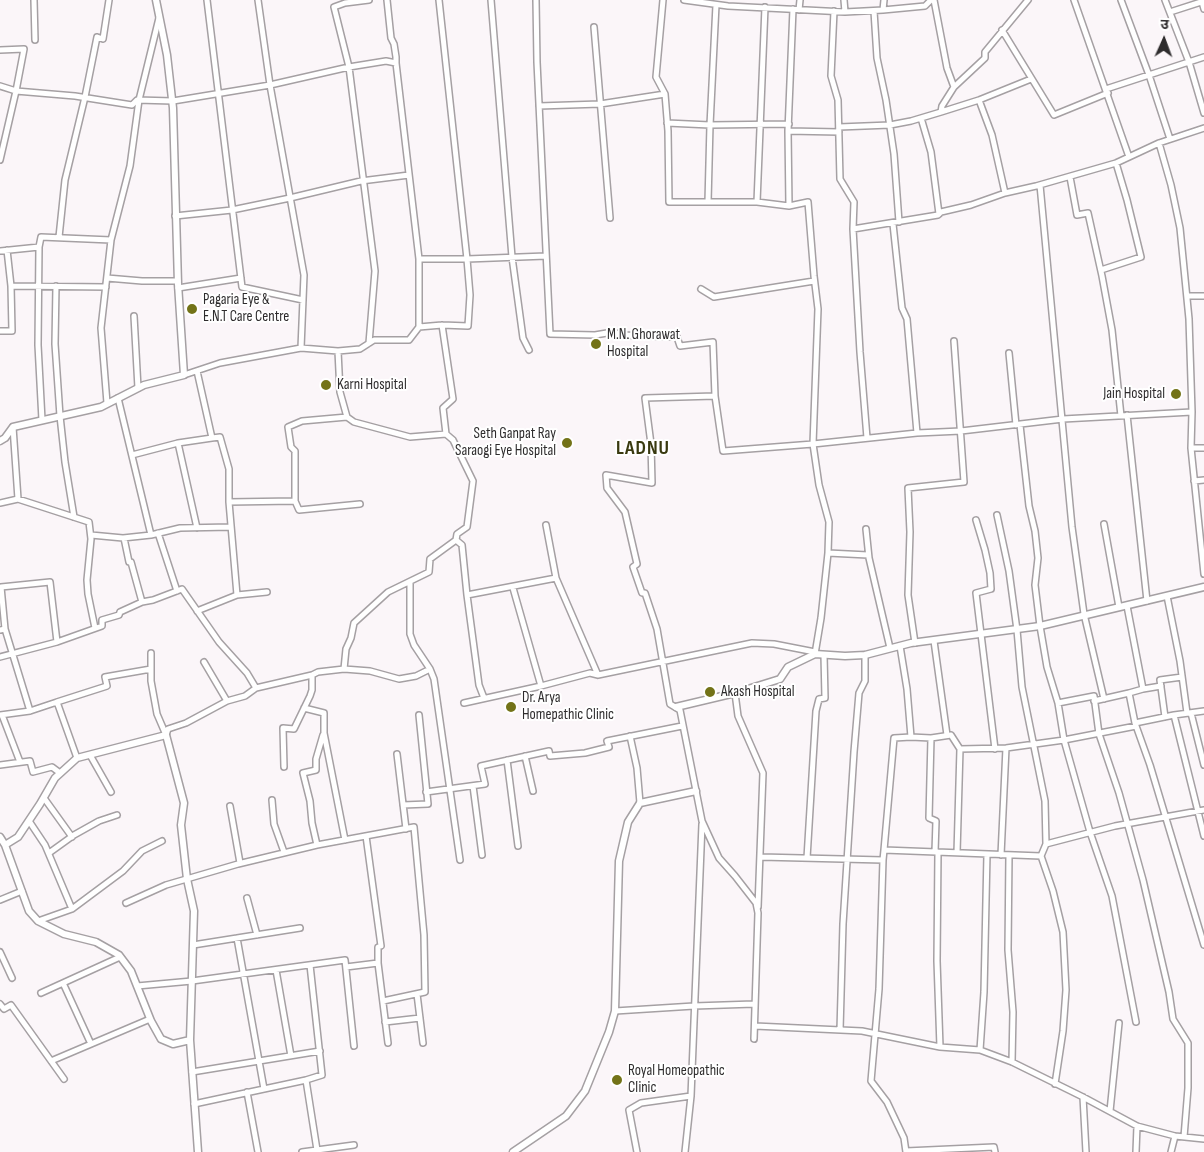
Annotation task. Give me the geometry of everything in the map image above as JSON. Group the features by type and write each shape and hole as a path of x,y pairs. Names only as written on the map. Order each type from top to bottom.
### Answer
{"street":[{"path":"34,0 35,40"},
{"path":"59,237 65,180 85,98 97,37 102,39 109,0"},
{"path":"156,0 167,55 172,101 175,216 184,375"},
{"path":"207,0 242,286 303,300"},
{"path":"258,0 270,85 304,275 301,348"},
{"path":"369,0 345,1 334,7 349,67 375,271 369,343"},
{"path":"0,441 6,438 13,427 101,407 138,388 220,363 301,348 338,351 360,349 374,340 409,340 419,328 419,259 396,57 391,38 387,0"},
{"path":"419,328 442,325 468,326 470,295 439,0"},
{"path":"491,0 512,257 523,338 529,350"},
{"path":"536,0 550,334 596,335 613,332 622,335 677,337 680,346 713,342 715,396 723,451 917,433 961,431 1063,419 1192,412"},
{"path":"663,0 656,77 665,94 669,202 756,202 788,206 808,202 818,310 813,444 819,486 829,522 822,618 815,653"},
{"path":"684,0 716,5 732,3 753,7 845,12 925,6 932,0 947,68 954,87"},
{"path":"753,7 754,0"},
{"path":"788,206 788,131 796,10 800,0"},
{"path":"844,0 845,12"},
{"path":"883,10 884,0"},
{"path":"941,112 942,106 954,87 985,58 985,52 1028,0"},
{"path":"1074,0 1129,157"},
{"path":"1121,0 1170,139"},
{"path":"1165,0 1189,62 1204,113"},
{"path":"1170,12 1203,1 1204,9"},
{"path":"708,202 716,5"},
{"path":"756,202 764,7"},
{"path":"834,11 831,76 838,100 840,179 854,202 853,229 867,438"},
{"path":"874,11 877,58 894,154 896,223 902,308 907,319 917,433"},
{"path":"107,404 101,328 111,240 130,166 139,100 159,15"},
{"path":"594,27 610,218"},
{"path":"1002,30 1054,115 1107,91 1204,57"},
{"path":"0,50 24,49 0,160"},
{"path":"0,86 16,91 132,105 137,100 172,101 270,85 386,60 396,63"},
{"path":"788,131 839,130 890,125 921,118 979,100 1031,79"},
{"path":"539,106 600,104 665,94"},
{"path":"979,100 992,135 1005,193"},
{"path":"921,118 931,152 939,214"},
{"path":"667,123 710,125 789,124"},
{"path":"853,229 939,214 1005,193 1070,177 1116,163 1159,143 1204,128"},
{"path":"1159,143 1180,228 1189,319 1192,412 1191,448 1204,574"},
{"path":"1101,270 1141,257 1116,163"},
{"path":"175,216 232,210 363,181 409,175"},
{"path":"1070,177 1077,215 1088,213 1112,330 1147,601"},
{"path":"1040,185 1072,526 1084,614 1104,698"},
{"path":"42,420 38,345 38,287 41,236 111,240"},
{"path":"0,251 40,247"},
{"path":"0,331 12,331 11,286 7,250"},
{"path":"419,259 546,256"},
{"path":"107,278 178,284 241,278"},
{"path":"701,289 714,297 814,281"},
{"path":"11,286 106,287"},
{"path":"56,286 55,344 60,416 74,517"},
{"path":"1187,296 1204,296"},
{"path":"134,316 138,388"},
{"path":"442,325 453,398 443,408 446,434 453,440 473,481 467,527 456,534 456,540"},
{"path":"915,643 908,595 910,532 908,488 964,482 954,340"},
{"path":"338,351 340,392 347,417 354,422 410,437 446,434"},
{"path":"1008,353 1029,506 1036,540 1038,558 1035,585 1047,667 1058,703 1064,740 1090,832 1112,896 1136,1022"},
{"path":"197,371 212,438"},
{"path":"715,396 645,398 651,444 652,483 606,475 606,488 625,512 637,564 634,568 657,629 670,704 680,710 702,821 719,858 756,903 758,913"},
{"path":"118,398 151,535"},
{"path":"347,417 302,421 288,426 290,447 295,451 295,501 299,510 360,504"},
{"path":"13,427 18,499"},
{"path":"132,455 178,443 220,437 228,469 237,595"},
{"path":"178,443 197,528"},
{"path":"1191,448 1204,448"},
{"path":"1194,481 1204,480"},
{"path":"0,503 18,499 89,522 87,580 95,628"},
{"path":"229,502 295,501"},
{"path":"996,515 1009,571 1022,687 1045,801 1046,844 1041,856 1053,891 1063,932 1066,990 1063,1030 1055,1084"},
{"path":"976,520 985,550 991,589 976,593 995,748"},
{"path":"1104,524 1119,607"},
{"path":"546,525 556,578 598,675"},
{"path":"90,535 124,538 158,534 180,528 231,527"},
{"path":"866,529 868,555 890,648"},
{"path":"158,534 177,591"},
{"path":"124,538 129,562 132,562 142,602"},
{"path":"344,669 346,649 351,638 354,623 388,592 429,572 430,559 456,540"},
{"path":"456,540 462,545 479,685 484,698"},
{"path":"828,552 868,555"},
{"path":"467,595 513,588 556,578"},
{"path":"30,711 13,653 2,629 1,587 50,582 57,642"},
{"path":"410,582 410,634 414,645 430,669 434,679 460,860"},
{"path":"464,703 541,686 590,672 598,675 752,643 774,644 824,656 865,655 915,643 1040,626 1204,587"},
{"path":"513,588 541,686"},
{"path":"0,657 57,642 102,626 102,620 119,615 120,612 142,602 182,589 219,642 247,674 256,688"},
{"path":"197,611 237,595 267,592"},
{"path":"1167,596 1189,713 1204,765"},
{"path":"1127,606 1143,689"},
{"path":"934,641 947,735"},
{"path":"900,646 907,688 911,737"},
{"path":"151,653 151,681 158,714 166,735 184,803 181,825 187,879 194,911 190,1040 198,1152"},
{"path":"676,707 735,693 780,679 788,667 815,653"},
{"path":"840,1030 847,859 859,692 865,681 865,655"},
{"path":"807,858 816,711 819,699 825,698 824,656"},
{"path":"204,662 227,701"},
{"path":"20,762 1,715 30,711 107,686 105,677 151,669"},
{"path":"166,735 168,729 186,723 227,701 244,696 256,688 318,672 344,669 370,671 399,679 416,676 430,669"},
{"path":"284,767 283,728 294,729 312,690 312,675"},
{"path":"1165,717 1160,680 1182,677"},
{"path":"1094,701 1161,686"},
{"path":"735,693 738,716 763,773 754,1039"},
{"path":"1129,693 1136,724 1150,765 1164,818 1203,932 1204,946"},
{"path":"1058,703 1094,696 1099,734 1119,793 1143,880 1169,992 1173,1019 1188,1043 1188,1088 1184,1137"},
{"path":"57,702 76,758"},
{"path":"304,708 324,713 324,733 345,840"},
{"path":"960,749 1006,748 1064,740 1099,734 1174,715 1204,711"},
{"path":"403,805 428,804 419,714"},
{"path":"1174,715 1204,836"},
{"path":"426,792 485,784 481,766 549,751 550,756 585,753 609,747 607,741 682,726"},
{"path":"317,845 310,801 303,773 316,770 316,759 324,733"},
{"path":"957,853 960,749 951,734 931,738 894,738 883,860 880,989 871,1081 887,1102 904,1138 906,1151 968,1150 994,1147 995,1152"},
{"path":"5,845 18,837 55,778 76,758 166,735"},
{"path":"513,1152 566,1116 585,1091 610,1032 614,1011 619,861 628,822 640,803 637,768 630,736"},
{"path":"931,738 929,818 936,821 940,1047"},
{"path":"1001,855 1006,748"},
{"path":"397,754 406,829"},
{"path":"90,755 111,792"},
{"path":"525,756 533,791"},
{"path":"507,760 518,846"},
{"path":"0,764 30,761 33,772 52,767 60,773"},
{"path":"473,786 482,855"},
{"path":"640,803 696,791"},
{"path":"44,798 72,836"},
{"path":"272,800 274,824 284,852"},
{"path":"230,806 240,863"},
{"path":"1046,844 1126,824 1204,810"},
{"path":"49,854 72,836 99,821 117,815"},
{"path":"29,821 49,854 72,909"},
{"path":"685,1152 691,1096 702,821"},
{"path":"126,903 166,885 240,863 317,845 414,828 424,935 425,992 383,1001"},
{"path":"0,836 29,911 38,921 64,934 96,942 120,957 130,972 150,1020 161,1039 173,1044 190,1040"},
{"path":"366,836 381,946 378,947 378,963 388,1044"},
{"path":"38,921 72,909 123,871 142,851 162,841"},
{"path":"884,850 1041,856"},
{"path":"980,1050 984,992 987,854"},
{"path":"1009,855 1008,950 1013,1012 1012,1062"},
{"path":"761,857 883,860"},
{"path":"0,900 22,891"},
{"path":"247,898 257,935"},
{"path":"193,945 300,928"},
{"path":"237,938 264,1089"},
{"path":"0,952 12,978"},
{"path":"41,993 120,957"},
{"path":"137,986 244,975 345,960 354,1046"},
{"path":"346,967 378,963"},
{"path":"194,1104 322,1075 310,965"},
{"path":"276,970 292,1056"},
{"path":"63,983 91,1044"},
{"path":"417,994 423,1042"},
{"path":"0,1004 4,1008 11,1005 64,1079"},
{"path":"614,1011 754,1004"},
{"path":"385,1022 420,1018"},
{"path":"51,1060 150,1020"},
{"path":"1110,1111 1120,1023"},
{"path":"754,1026 862,1031 940,1047 980,1050 1012,1062 1138,1126 1175,1136 1204,1139"},
{"path":"192,1072 320,1051"},
{"path":"306,1080 315,1151"},
{"path":"248,1092 258,1152"},
{"path":"638,1152 628,1110 641,1103 691,1096"},
{"path":"1083,1097 1086,1152"},
{"path":"1136,1152 1138,1126"},
{"path":"1171,1152 1175,1136"},
{"path":"302,1152 354,1145"}],"place":[{"name":"Pagaria Eye & E.N.T Care Centre","path":"192,309"},
{"name":"M.N. Ghorawat Hospital","path":"596,344"},
{"name":"Karni Hospital","path":"326,385"},
{"name":"Jain Hospital","path":"1176,394"},
{"name":"Seth Ganpat Ray Saraogi Eye Hospital","path":"567,443"},
{"name":"Akash Hospital","path":"710,692"},
{"name":"Dr. Arya Homepathic Clinic","path":"511,707"},
{"name":"Royal Homeopathic Clinic","path":"617,1080"}],"district":[{"name":"LADNU","path":"643,449"}]}
